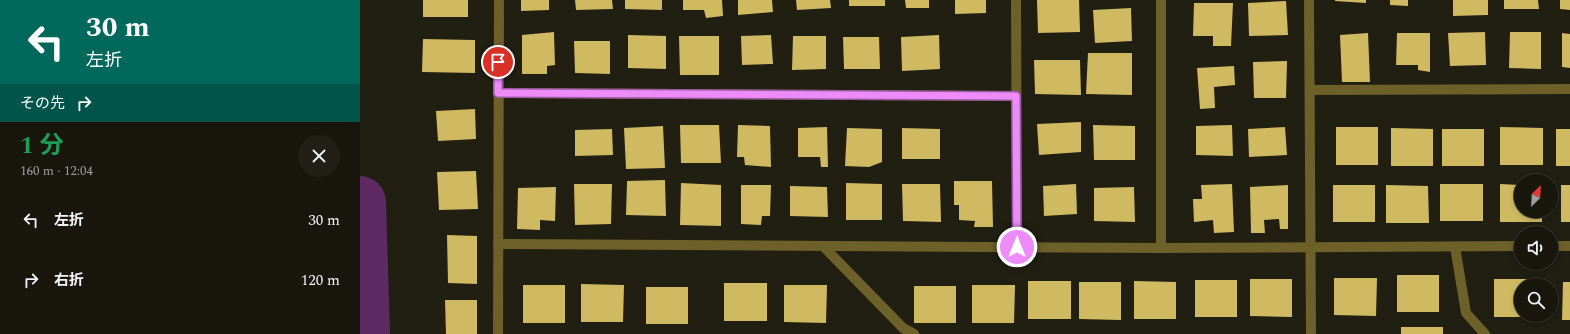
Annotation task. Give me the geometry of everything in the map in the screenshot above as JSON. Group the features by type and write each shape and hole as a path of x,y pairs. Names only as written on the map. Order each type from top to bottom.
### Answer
{"street":[{"path":"498,334 499,0"},
{"path":"1016,0 1017,247"},
{"path":"1161,0 1161,248"},
{"path":"1309,0 1311,334"},
{"path":"1310,90 1570,89"},
{"path":"498,93 1016,96"},
{"path":"498,244 1161,248 1514,246"},
{"path":"823,246 903,328 914,334"},
{"path":"1558,246 1570,246"},
{"path":"1455,247 1466,313 1485,334"}],"building":[{"path":"423,0 468,0 468,17 423,17"},
{"path":"521,0 549,0 549,10 521,11"},
{"path":"575,0 612,0 613,9 576,10"},
{"path":"625,0 662,0 662,10 625,9"},
{"path":"683,0 722,0 723,16 706,18 704,10 683,10"},
{"path":"738,0 772,0 773,12 738,15"},
{"path":"796,0 830,0 831,8 797,10"},
{"path":"849,0 885,0 885,6 849,6"},
{"path":"905,0 929,0 929,8 906,8"},
{"path":"955,0 986,0 986,13 955,14"},
{"path":"1037,0 1079,0 1080,32 1038,33"},
{"path":"1366,0 1366,3 1335,1"},
{"path":"1390,0 1408,0 1408,6 1390,5"},
{"path":"1453,0 1488,0 1488,15 1453,16"},
{"path":"1504,0 1538,0 1539,9 1504,9"},
{"path":"1560,0 1570,0 1570,10 1560,9"},
{"path":"1286,1 1288,35 1249,36 1248,3"},
{"path":"1194,3 1233,3 1231,46 1213,46 1213,36 1193,36"},
{"path":"1131,8 1132,41 1095,43 1093,10"},
{"path":"554,32 555,65 547,66 547,74 522,74 522,35"},
{"path":"1485,32 1486,65 1450,66 1448,33"},
{"path":"1510,32 1541,32 1541,69 1509,68"},
{"path":"1368,33 1370,82 1342,82 1340,35"},
{"path":"1397,33 1430,33 1430,72 1418,70 1418,65 1396,65"},
{"path":"1562,33 1570,34 1570,68 1562,67"},
{"path":"628,35 666,36 666,69 628,68"},
{"path":"771,35 773,64 742,65 741,36"},
{"path":"939,35 940,69 902,71 901,37"},
{"path":"679,36 719,36 719,75 680,75"},
{"path":"793,36 826,36 826,69 792,70"},
{"path":"843,37 879,37 880,69 844,69"},
{"path":"423,39 475,40 475,73 422,72"},
{"path":"574,41 610,41 610,74 575,73"},
{"path":"1088,53 1132,53 1132,95 1086,94"},
{"path":"1034,60 1080,60 1081,95 1035,94"},
{"path":"1287,61 1286,98 1254,98 1253,62"},
{"path":"1234,66 1235,85 1214,87 1215,108 1200,109 1197,68"},
{"path":"475,109 476,139 438,141 436,111"},
{"path":"1081,122 1081,152 1039,155 1037,124"},
{"path":"680,125 719,125 721,163 681,163"},
{"path":"738,125 770,126 771,167 745,165 744,157 737,157"},
{"path":"1093,125 1135,126 1135,160 1094,160"},
{"path":"1232,125 1233,156 1196,155 1196,126"},
{"path":"663,126 665,168 626,169 624,128"},
{"path":"827,127 828,167 821,167 820,157 798,157 798,128"},
{"path":"1285,127 1287,155 1249,157 1248,129"},
{"path":"1336,127 1378,127 1378,165 1336,165"},
{"path":"1500,127 1543,128 1543,165 1500,165"},
{"path":"847,128 882,129 882,162 869,167 845,166"},
{"path":"902,128 940,129 940,159 902,159"},
{"path":"1391,128 1433,129 1433,166 1391,166"},
{"path":"612,129 613,155 575,156 575,130"},
{"path":"1442,129 1484,129 1484,166 1442,166"},
{"path":"1556,129 1570,129 1570,166 1556,166"},
{"path":"476,171 478,209 439,210 437,172"},
{"path":"665,180 666,216 626,215 627,181"},
{"path":"954,181 992,181 993,227 974,227 975,221 959,220 959,205 954,205"},
{"path":"681,183 721,185 721,226 680,225"},
{"path":"846,183 882,184 882,220 846,220"},
{"path":"574,184 612,184 611,224 575,225"},
{"path":"902,184 940,184 941,222 903,221"},
{"path":"1076,184 1077,214 1044,216 1043,186"},
{"path":"1232,184 1234,232 1214,233 1213,220 1194,222 1193,199 1202,199 1201,185"},
{"path":"1440,184 1483,184 1483,221 1440,221"},
{"path":"1500,184 1514,185 1514,218 1542,218 1542,222 1500,222"},
{"path":"741,185 771,185 770,216 762,216 761,225 741,224"},
{"path":"1288,185 1288,229 1280,229 1279,219 1264,220 1265,233 1251,233 1250,187"},
{"path":"1333,185 1375,185 1375,222 1333,222"},
{"path":"1386,185 1428,186 1429,223 1386,223"},
{"path":"1561,185 1570,185 1570,222 1561,222"},
{"path":"790,186 827,187 828,217 790,216"},
{"path":"556,187 555,221 540,220 540,230 517,229 518,188"},
{"path":"1134,187 1135,222 1094,221 1094,188"},
{"path":"447,235 477,236 477,284 448,283"},
{"path":"1397,275 1439,275 1439,312 1397,312"},
{"path":"1334,278 1377,278 1376,316 1334,315"},
{"path":"1250,279 1292,279 1292,317 1250,316"},
{"path":"1494,279 1514,279 1514,317 1494,317"},
{"path":"1195,280 1237,280 1237,317 1195,317"},
{"path":"1028,281 1071,281 1071,319 1028,319"},
{"path":"1134,281 1176,282 1176,319 1134,319"},
{"path":"1079,282 1121,282 1121,320 1079,319"},
{"path":"1563,282 1570,282 1570,320 1562,320"},
{"path":"724,283 767,283 767,321 724,321"},
{"path":"581,284 624,285 623,322 581,322"},
{"path":"523,285 565,285 565,323 523,323"},
{"path":"784,285 827,285 826,323 784,322"},
{"path":"972,285 1015,285 1014,323 972,323"},
{"path":"914,286 956,286 956,323 914,323"},
{"path":"646,287 688,287 688,324 646,324"},
{"path":"445,300 477,300 477,334 446,334"},
{"path":"1401,327 1443,327 1443,334 1401,334"}],"waterway":[{"path":"360,202 364,334"}],"route":[{"path":"498,62 498,93 1016,96 1017,247"}]}
